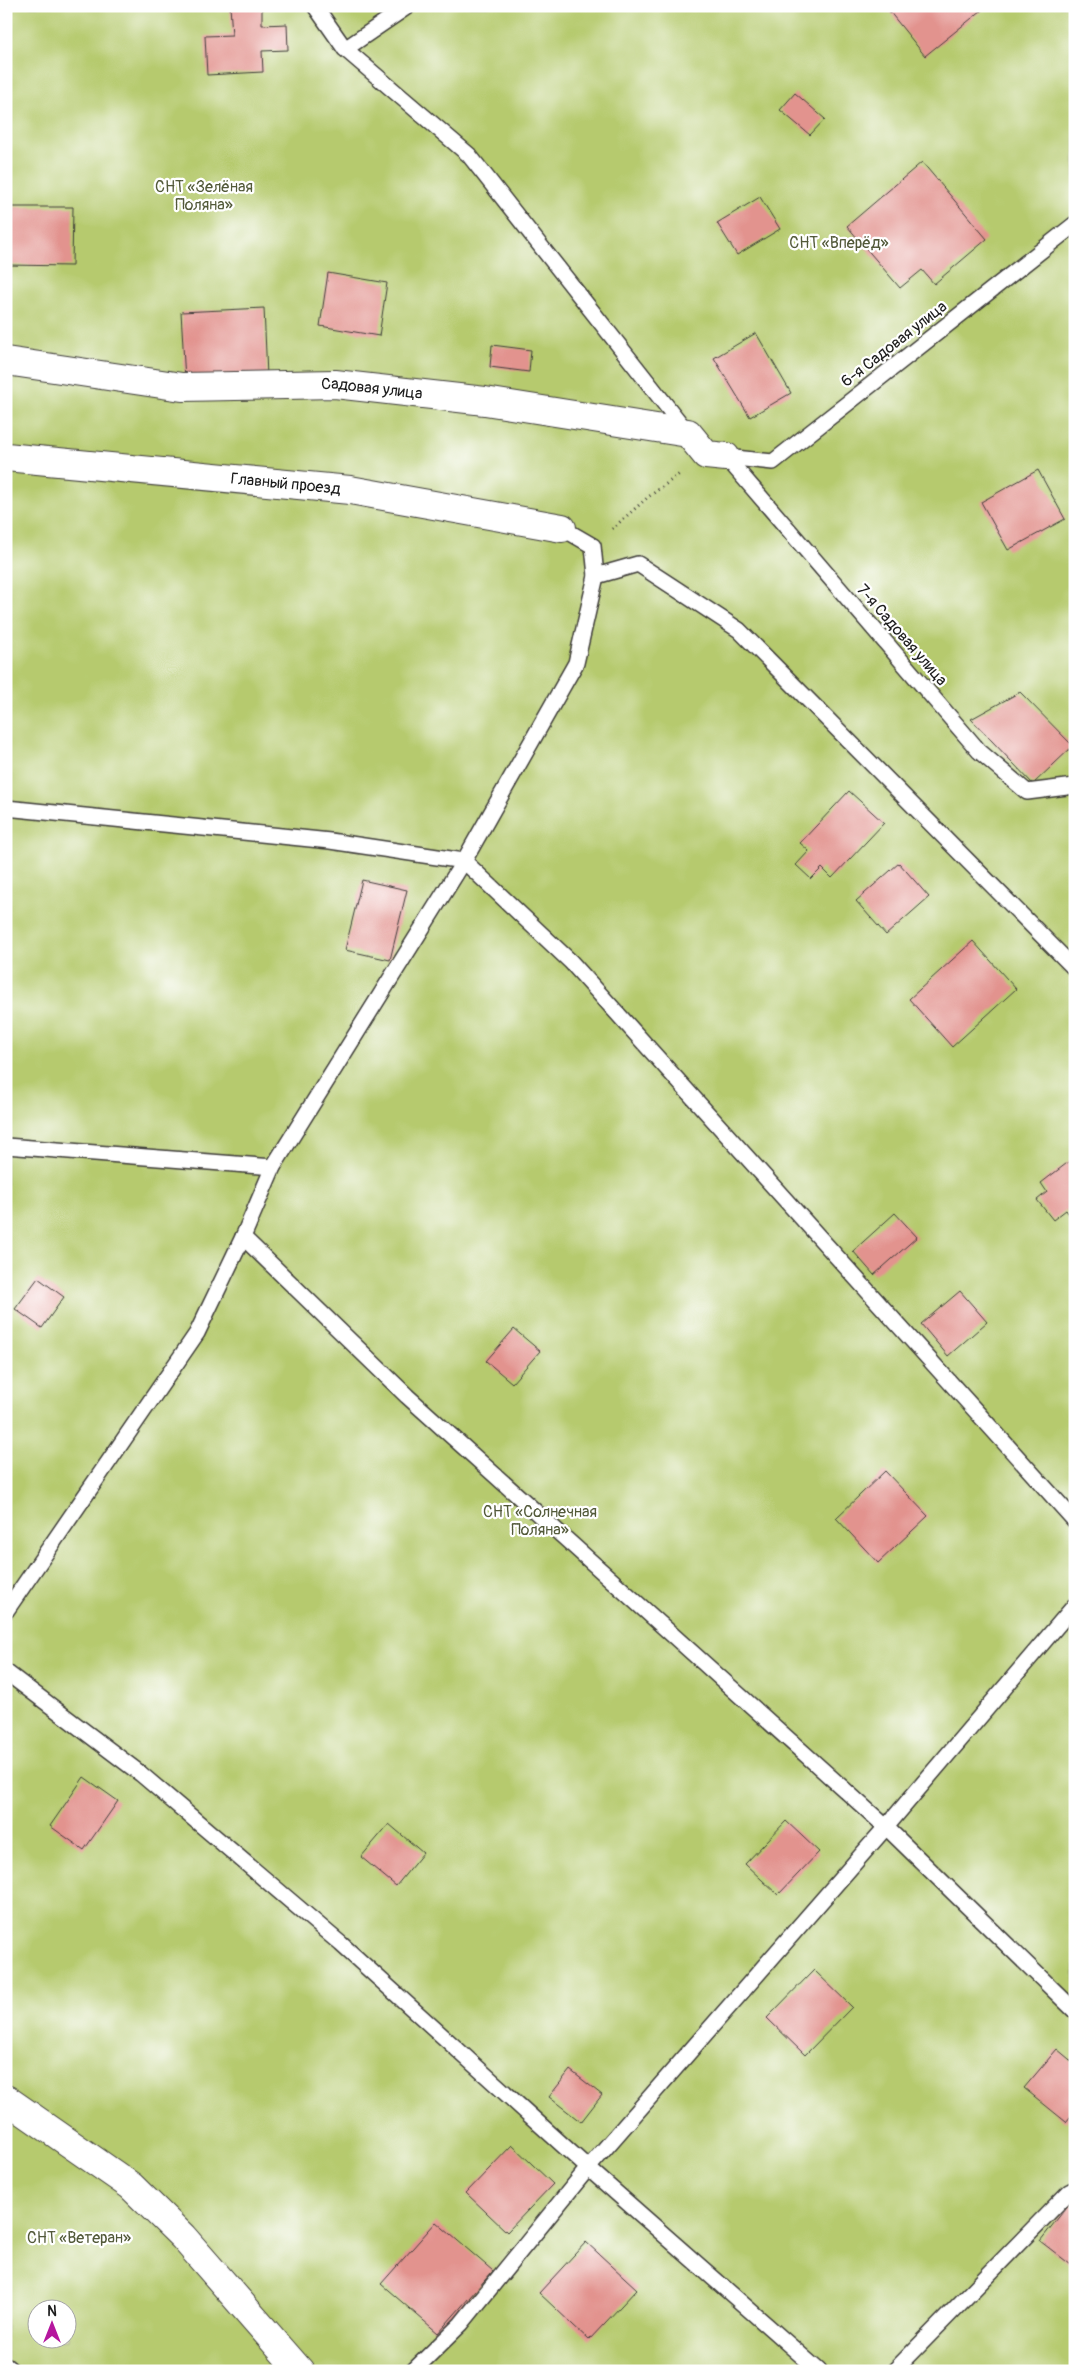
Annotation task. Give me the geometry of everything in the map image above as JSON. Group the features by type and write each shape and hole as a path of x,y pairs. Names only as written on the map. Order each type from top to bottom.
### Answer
{"street":[{"name":"Садовая улица","path":"6,361 182,387 335,384 485,402 688,433"},
{"path":"688,433 716,456"},
{"name":"Главный проезд","path":"6,457 350,490 562,528"},
{"path":"6,2099 131,2186 182,2237 300,2371"}],"lane":[{"path":"315,6 345,49 469,155 688,433"},
{"path":"345,49 408,6"},
{"name":"6-я Садовая улица","path":"716,456 773,462 1075,224"},
{"name":"7-я Садовая улица","path":"716,456 979,751 1027,792 1075,786"},
{"path":"6,1611 197,1333 274,1167 464,861 576,663 596,576 593,546 562,528"},
{"path":"596,576 638,564 740,630 1075,970"},
{"path":"6,808 330,840 464,861 571,962 1075,1520"},
{"path":"6,1146 274,1167"},
{"path":"243,1237 407,1396 886,1827 1075,2011"},
{"path":"413,2371 461,2324 588,2168 886,1827 1075,1605"},
{"path":"6,1672 141,1774 341,1944 588,2168 819,2371"},
{"path":"894,2371 1075,2188"},
{"path":"6,2366 12,2371"}],"path":[{"path":"593,546 647,498 716,456"}],"green space":[{"name":"СНТ «Солнечная Поляна»","path":"6,6 1075,6 1075,2371 6,2371"}],"building":[{"path":"230,6 262,6 262,25 287,24 288,50 262,51 263,72 207,75 205,36 232,35"},
{"path":"885,6 987,6 925,56"},
{"path":"795,93 825,119 810,135 780,110"},
{"path":"922,162 987,239 934,284 922,270 900,288 847,226"},
{"path":"760,197 780,229 737,255 717,223"},
{"path":"6,207 73,207 72,266 6,265"},
{"path":"328,273 387,283 379,336 320,326"},
{"path":"264,308 267,376 185,380 181,312"},
{"path":"756,333 791,393 750,417 714,358"},
{"path":"492,345 531,350 529,372 490,367"},
{"path":"1038,470 1065,519 1008,550 981,502"},
{"path":"1020,692 1073,746 1033,784 971,719"},
{"path":"849,791 884,823 832,878 822,868 811,879 796,865 809,851 800,843"},
{"path":"899,863 929,897 886,935 856,901"},
{"path":"362,880 407,890 390,960 345,950"},
{"path":"973,941 1016,989 952,1047 909,999"},
{"path":"1075,1157 1075,1214 1071,1217 1066,1210 1053,1220 1037,1200 1047,1192 1041,1183"},
{"path":"895,1213 917,1237 874,1275 853,1251"},
{"path":"38,1278 64,1297 42,1328 15,1309"},
{"path":"960,1291 987,1322 948,1356 921,1324"},
{"path":"514,1329 540,1351 512,1383 486,1361"},
{"path":"885,1471 928,1516 878,1563 836,1518"},
{"path":"84,1777 118,1801 84,1850 50,1826"},
{"path":"786,1821 819,1852 778,1895 745,1864"},
{"path":"389,1824 423,1853 396,1886 361,1857"},
{"path":"814,1970 852,2007 805,2055 767,2018"},
{"path":"1057,2049 1075,2064 1075,2111 1066,2122 1024,2088"},
{"path":"570,2070 602,2095 581,2122 549,2097"},
{"path":"512,2145 553,2184 507,2232 466,2193"},
{"path":"1070,2203 1075,2206 1075,2268 1040,2241"},
{"path":"436,2222 493,2271 438,2333 381,2284"},
{"path":"586,2242 637,2289 589,2340 539,2293"}],"park label":[{"name":"СНТ «Зелёная Поляна»","path":"204,196"},
{"name":"СНТ «Вперёд»","path":"839,243"},
{"name":"СНТ «Ветеран»","path":"79,2238"}]}
